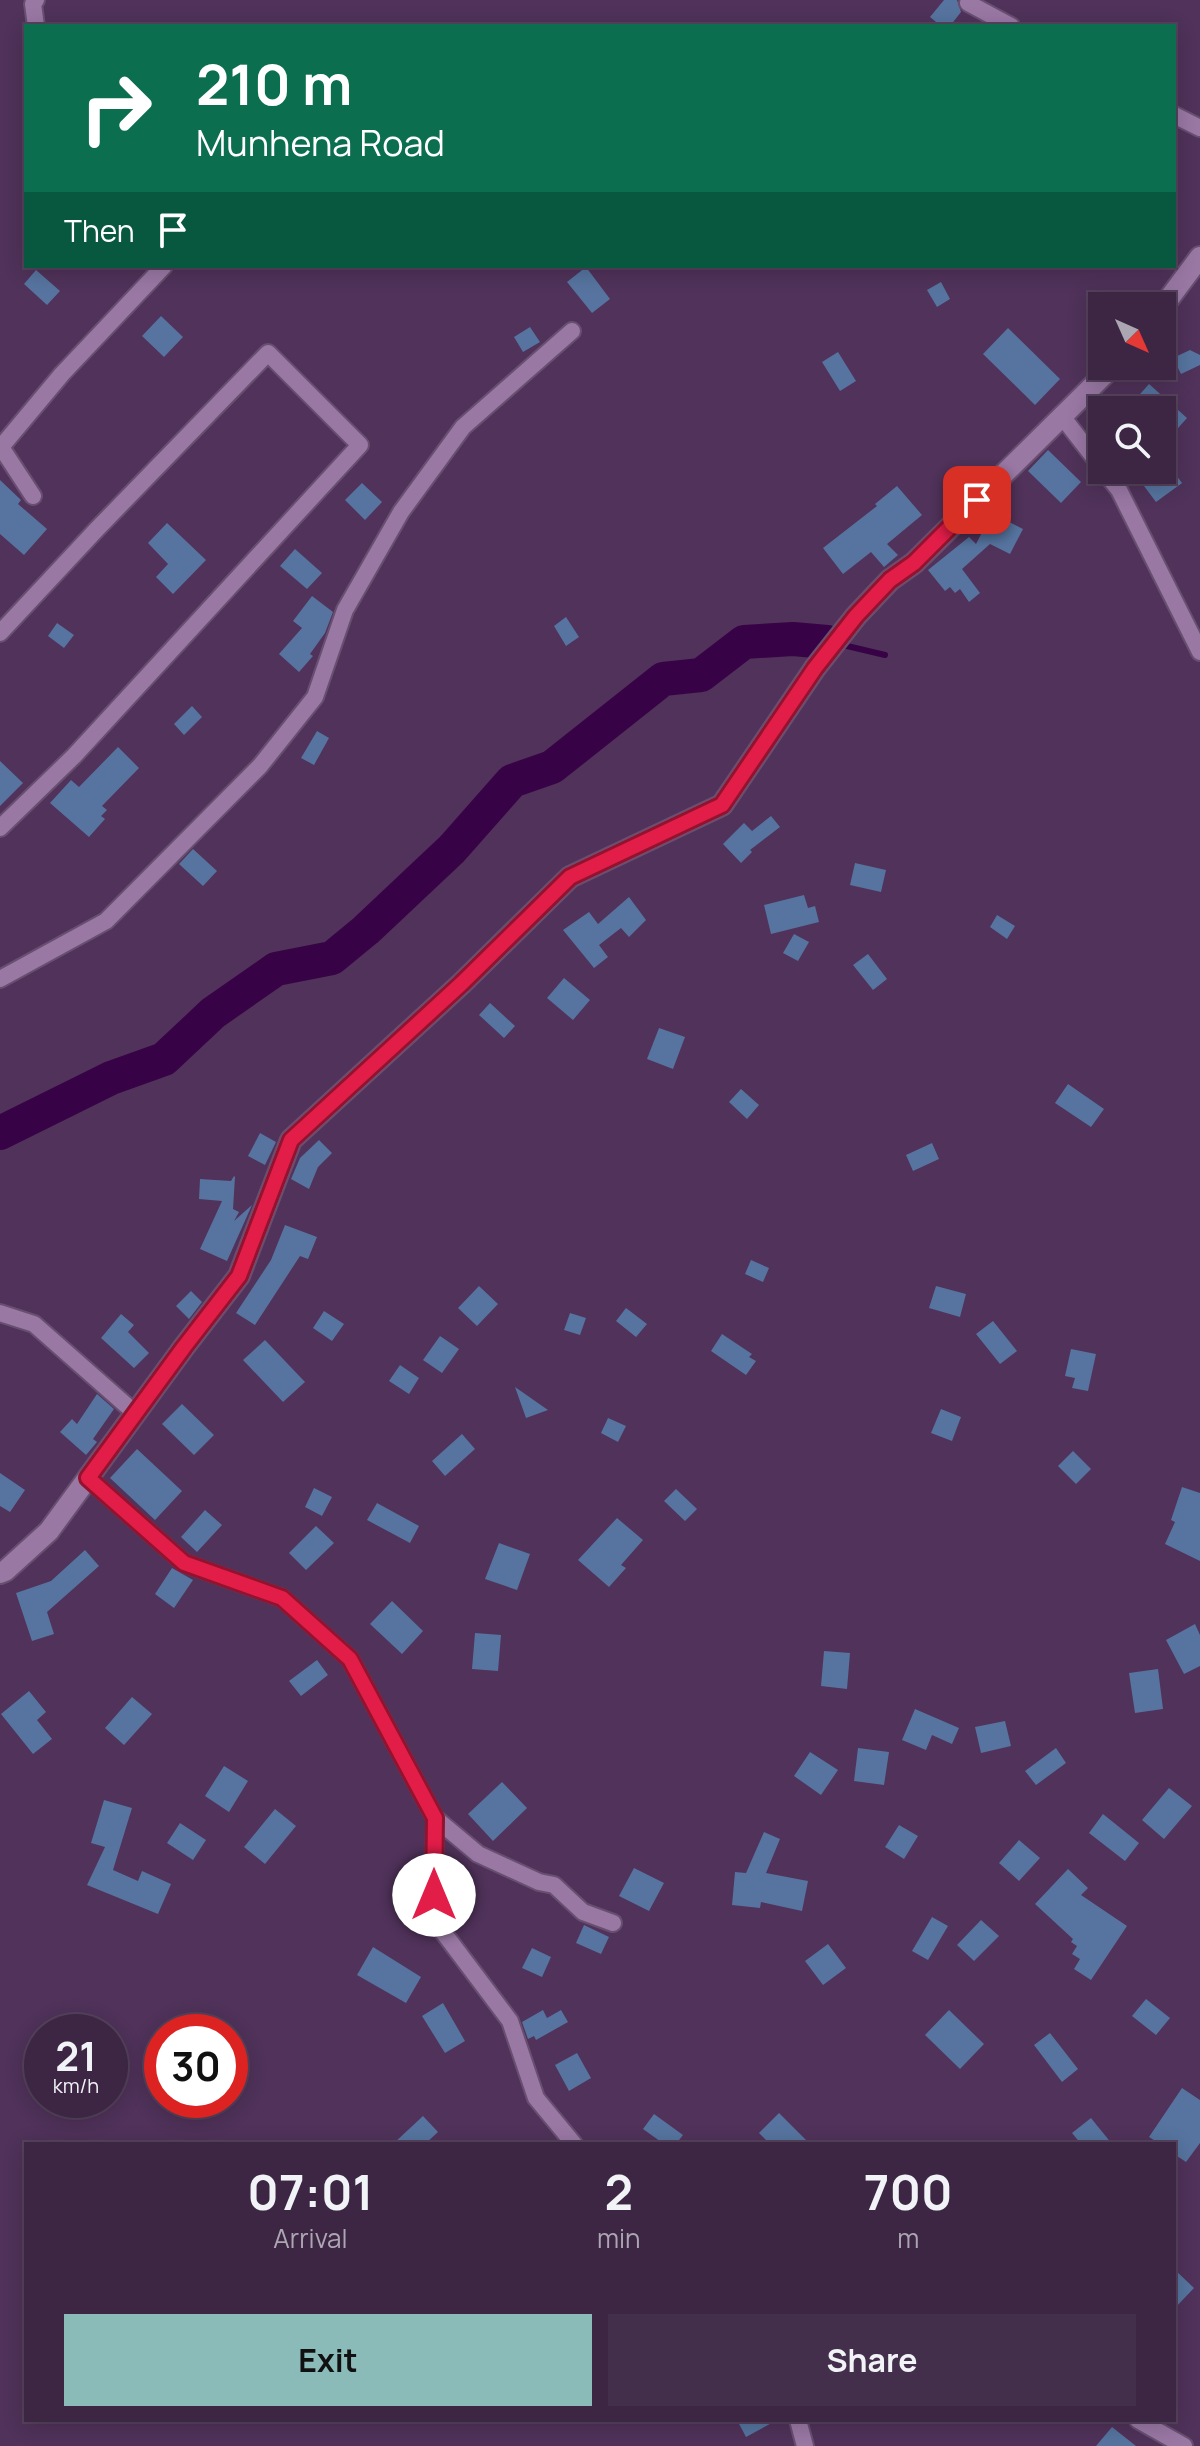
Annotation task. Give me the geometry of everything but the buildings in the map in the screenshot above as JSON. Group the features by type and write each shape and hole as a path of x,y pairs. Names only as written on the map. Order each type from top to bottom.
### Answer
{"street":[{"path":"36,0 33,4 36,24"},
{"path":"968,3 1007,24"},
{"path":"1176,116 1200,128"},
{"path":"1174,292 1200,257"},
{"path":"33,496 1,447 62,374 162,268"},
{"path":"0,979 106,921 260,766 315,697 345,610 401,512 463,427 572,331"},
{"path":"0,633 268,353 360,445 74,756 0,828"},
{"path":"0,1573 49,1531 239,1276 291,1140 461,984 570,877 722,805 815,668 856,616 890,580 914,563 1098,380"},
{"path":"1061,415 1088,450"},
{"path":"1114,484 1200,652"},
{"path":"0,1313 34,1324 135,1413"},
{"path":"88,1478 184,1563 282,1598 350,1659 435,1818 478,1854 539,1882 554,1885 583,1912 613,1923"},
{"path":"435,1818 434,1920 510,2021 536,2098 572,2142"},
{"path":"799,2422 805,2446"},
{"path":"1142,2422 1184,2446"}],"waterway":[{"path":"0,1133 111,1078 164,1059 213,1013 276,969 332,958 452,849 512,781 552,767 663,679 701,675 744,642 793,639 827,642"},
{"path":"843,645 885,655"}],"route":[{"path":"434,1895 435,1818 350,1659 282,1598 184,1563 88,1478 239,1276 291,1140 461,984 570,877 722,805 815,668 856,616 890,580 914,563 977,500"}]}
